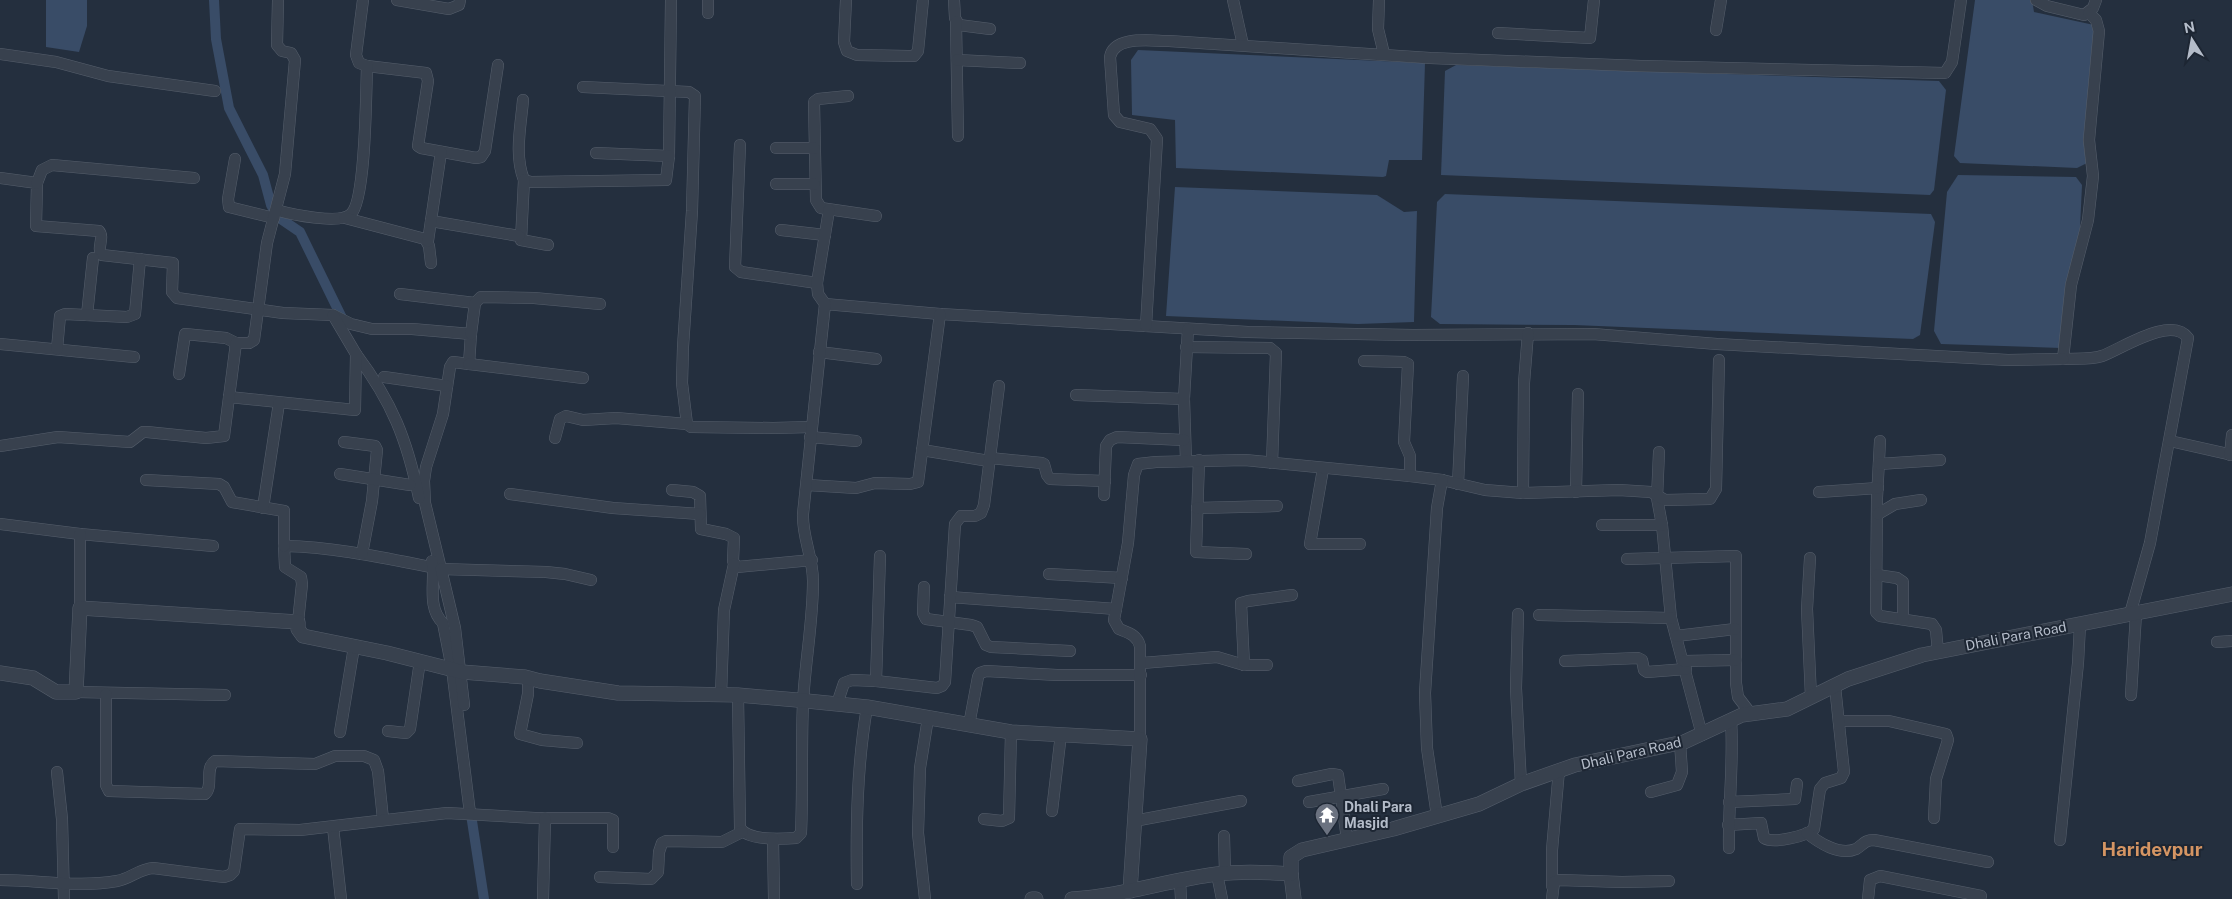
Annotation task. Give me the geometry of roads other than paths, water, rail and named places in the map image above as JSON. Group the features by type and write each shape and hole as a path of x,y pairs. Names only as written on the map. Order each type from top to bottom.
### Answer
{"street":[{"path":"179,374 185,334 226,338 236,343 249,343 254,340 268,243 285,174 295,60 291,53 282,51 277,45 278,0"},
{"path":"363,0 356,54 359,63 367,66 426,73 428,75 418,146 476,158 484,154 498,64"},
{"path":"397,0 449,9 459,5 460,0"},
{"path":"524,180 531,182 662,182 668,177 671,0"},
{"path":"708,0 708,13"},
{"path":"846,0 844,42 847,51 857,55 914,56 918,52 923,0"},
{"path":"954,0 958,136"},
{"path":"1233,0 1243,45"},
{"path":"1379,0 1378,29 1384,54"},
{"path":"1498,33 1590,38 1594,0"},
{"path":"1716,30 1721,0"},
{"path":"1146,326 1157,139 1150,129 1120,122 1114,115 1111,49 1116,44 1169,41 1430,58 1641,66 1945,73 1952,62 1961,0"},
{"path":"2036,0 2047,6 2084,15 2089,13 2096,0"},
{"path":"2063,359 2072,285 2088,220 2093,176 2089,140 2099,31 2096,20 2089,13"},
{"path":"956,22 964,26 990,29"},
{"path":"0,54 56,62 108,76 215,91"},
{"path":"957,60 1020,63"},
{"path":"345,218 352,213 359,196 367,66"},
{"path":"583,87 669,90 693,93 696,101 692,220 683,347 682,383 687,424"},
{"path":"848,96 815,100 814,184 818,205 829,210 876,216"},
{"path":"522,100 519,143 520,162 524,180 519,236 523,242 548,244"},
{"path":"740,145 736,267 741,272 817,282"},
{"path":"776,148 814,148"},
{"path":"431,263 428,241 441,152"},
{"path":"596,153 669,156"},
{"path":"235,159 228,199 230,207 275,214 345,218 428,241"},
{"path":"194,178 52,165 42,170 36,183 38,187 36,226 98,231 101,237 99,251 102,255 173,263 172,292 177,298 259,310 335,316 351,324 372,329 412,329 471,334"},
{"path":"0,178 36,183"},
{"path":"776,184 814,184"},
{"path":"742,832 773,839 796,838 801,833 803,700 810,637 812,560 802,527 825,304 818,294 817,282 829,210"},
{"path":"430,221 519,236"},
{"path":"780,230 825,235"},
{"path":"87,315 93,258"},
{"path":"57,349 60,316 65,314 127,317 135,314 140,259"},
{"path":"400,294 475,303"},
{"path":"469,364 475,303 481,297 600,304"},
{"path":"825,304 940,314 1188,329 1413,336 1528,333 1593,334 1717,344 1920,353 2008,360 2100,356 2171,328 2184,332 2188,338 2170,441 2134,614 2131,695"},
{"path":"807,485 856,488 883,482 914,484 920,479 922,450 940,314"},
{"path":"335,316 356,354 380,385 406,441 437,568 455,628 453,669 474,814"},
{"path":"1186,461 1184,399 1188,329"},
{"path":"1523,493 1524,383 1528,333"},
{"path":"0,446 58,437 130,442 143,432 220,438 224,436 226,431 236,343"},
{"path":"0,344 134,357"},
{"path":"1186,347 1270,348 1276,353 1272,463"},
{"path":"819,352 876,359"},
{"path":"229,397 355,410 356,354"},
{"path":"1130,891 1140,739 1141,669 1138,639 1115,626 1116,608 1128,543 1135,469 1138,464 1146,462 1238,460 1410,476 1442,480 1485,490 1523,493 1644,491 1651,492 1657,498 1665,500 1705,500 1714,495 1716,489 1719,360"},
{"path":"1364,361 1404,362 1408,364 1404,442 1410,456 1410,476"},
{"path":"437,568 424,481 426,467 440,429 451,364 457,362 583,378"},
{"path":"1458,484 1463,376"},
{"path":"384,377 447,386"},
{"path":"837,704 844,683 852,680 937,688 945,682 955,524 961,516 975,516 981,513 984,505 999,386"},
{"path":"1576,492 1578,394"},
{"path":"1076,395 1184,399"},
{"path":"263,508 279,403"},
{"path":"555,438 560,419 566,416 584,420 616,418 687,424 692,427 811,432 856,441"},
{"path":"2170,441 2231,455 2232,435"},
{"path":"1104,494 1106,446 1110,440 1117,437 1184,440"},
{"path":"1880,441 1876,607 1878,615 1926,623 1935,627 1938,652"},
{"path":"344,442 376,447 374,480 362,554"},
{"path":"922,450 990,460 1042,463 1044,464 1046,475 1050,479 1104,481"},
{"path":"1660,452 1657,498 1662,525 1671,618 1702,735"},
{"path":"1199,460 1196,552 1246,554"},
{"path":"1879,464 1940,460"},
{"path":"1323,469 1310,544 1360,544"},
{"path":"340,474 410,485"},
{"path":"146,480 219,484 224,487 232,502 284,511 285,567 288,572 301,577 298,630 303,636 453,669 528,678 618,693 721,695 803,700 867,707 1011,732 1140,739"},
{"path":"1437,816 1427,748 1425,693 1437,508 1442,480"},
{"path":"1820,492 1878,488"},
{"path":"672,490 698,494 701,500 701,529 726,534 734,538 734,564 724,610 721,695"},
{"path":"510,494 604,507 700,514"},
{"path":"1878,514 1895,504 1921,500"},
{"path":"1197,508 1277,506"},
{"path":"0,524 80,534 213,546"},
{"path":"1602,525 1662,525"},
{"path":"76,692 80,608 80,534"},
{"path":"284,546 310,547 362,554 437,568 546,572 591,580"},
{"path":"876,681 880,556"},
{"path":"1627,559 1736,556 1735,629 1738,697 1751,714"},
{"path":"1810,558 1807,609 1811,697"},
{"path":"734,564 743,567 812,560"},
{"path":"1049,574 1122,578"},
{"path":"1877,575 1897,578 1902,582 1903,620"},
{"path":"924,587 924,618 977,627 983,641 991,647 1070,651"},
{"name":"Dhali Para Road","path":"1291,874 1291,856 1295,853 1393,829 1479,804 1521,784 1559,770 1618,755 1659,748 1702,735 1731,720 1751,714 1787,709 1835,686 1885,666 1938,652 2232,594"},
{"path":"1244,665 1241,604 1248,600 1292,595"},
{"path":"950,597 1116,608"},
{"path":"80,608 298,622"},
{"path":"1518,614 1516,688 1521,784"},
{"path":"1539,615 1671,618"},
{"path":"2060,840 2078,663 2080,624"},
{"path":"1676,636 1735,629"},
{"path":"2217,642 2232,641"},
{"path":"340,732 354,647"},
{"path":"969,725 978,677 980,673 986,671 1057,675 1141,669 1217,657 1244,665 1267,664"},
{"path":"1565,660 1638,658 1642,660 1644,670 1647,672 1685,665 1736,660"},
{"path":"388,731 406,733 410,729 420,661"},
{"path":"0,674 34,678 56,692 225,695"},
{"path":"528,678 528,694 520,734 542,740 577,743"},
{"path":"1728,825 1760,823 1764,838 1771,841 1812,831 1816,824 1822,786 1844,776 1835,686"},
{"path":"106,694 106,785 109,792 205,794 209,788 210,767 215,761 315,764 334,756 364,756 374,760 378,771 383,819"},
{"path":"738,696 738,822 742,832"},
{"path":"857,884 857,803 862,736 867,707"},
{"path":"924,899 918,833 920,768 928,718"},
{"path":"1729,848 1731,720"},
{"path":"1839,721 1890,721 1946,734 1948,740 1936,779 1934,818"},
{"path":"984,819 1002,822 1008,818 1011,732"},
{"path":"1052,811 1061,734"},
{"path":"1651,792 1677,785 1682,772 1680,742"},
{"path":"1552,899 1552,850 1559,770"},
{"path":"57,772 62,828 64,899"},
{"path":"1298,781 1336,774 1340,778 1347,839"},
{"path":"1729,802 1795,800 1797,784"},
{"path":"1309,802 1383,789"},
{"path":"1134,821 1241,801"},
{"path":"0,880 63,884 118,881 143,869 153,868 230,876 234,871 240,829 300,830 447,813 545,818 608,818 613,820 614,825 613,847"},
{"path":"544,899 545,818"},
{"path":"333,827 340,899"},
{"path":"600,878 651,878 658,872 659,852 662,843 722,842 733,839 742,832"},
{"path":"1807,833 1822,845 1840,850 1854,850 1864,842 1874,840 1988,862"},
{"path":"1222,899 1221,874 1224,836"},
{"path":"773,839 774,899"},
{"path":"1072,899 1130,891 1180,880 1221,874 1291,874 1294,899"},
{"path":"1868,899 1868,884 1870,880 1880,876 1981,896"},
{"path":"1180,880 1181,899"},
{"path":"1552,886 1554,882 1559,880 1669,881"}],"water":[{"path":"46,0 87,0 87,26 79,52 46,47"},
{"path":"1975,0 2032,0 2034,12 2094,25 2089,162 2077,168 1960,163 1954,156"},
{"path":"1138,50 1425,63 1422,160 1389,160 1386,176 1383,177 1176,168 1175,120 1132,115 1131,60"},
{"path":"1456,65 1939,81 1946,90 1934,190 1930,195 1441,175 1445,71"},
{"path":"1958,175 2076,177 2082,185 2079,249 2061,348 1941,344 1934,331 1947,192"},
{"path":"1175,187 1377,195 1404,212 1417,211 1414,322 1358,324 1166,316"},
{"path":"1445,194 1931,214 1935,222 1920,335 1913,339 1574,325 1440,324 1431,317 1437,202"}],"waterway":[{"path":"214,0 216,39 229,108 263,175 271,205 278,217 300,232 344,322"},
{"path":"470,808 484,899"}],"place":[{"name":"Dhali Para Masjid","path":"1327,836"}],"district":[{"name":"Haridevpur","path":"2152,849"}]}
